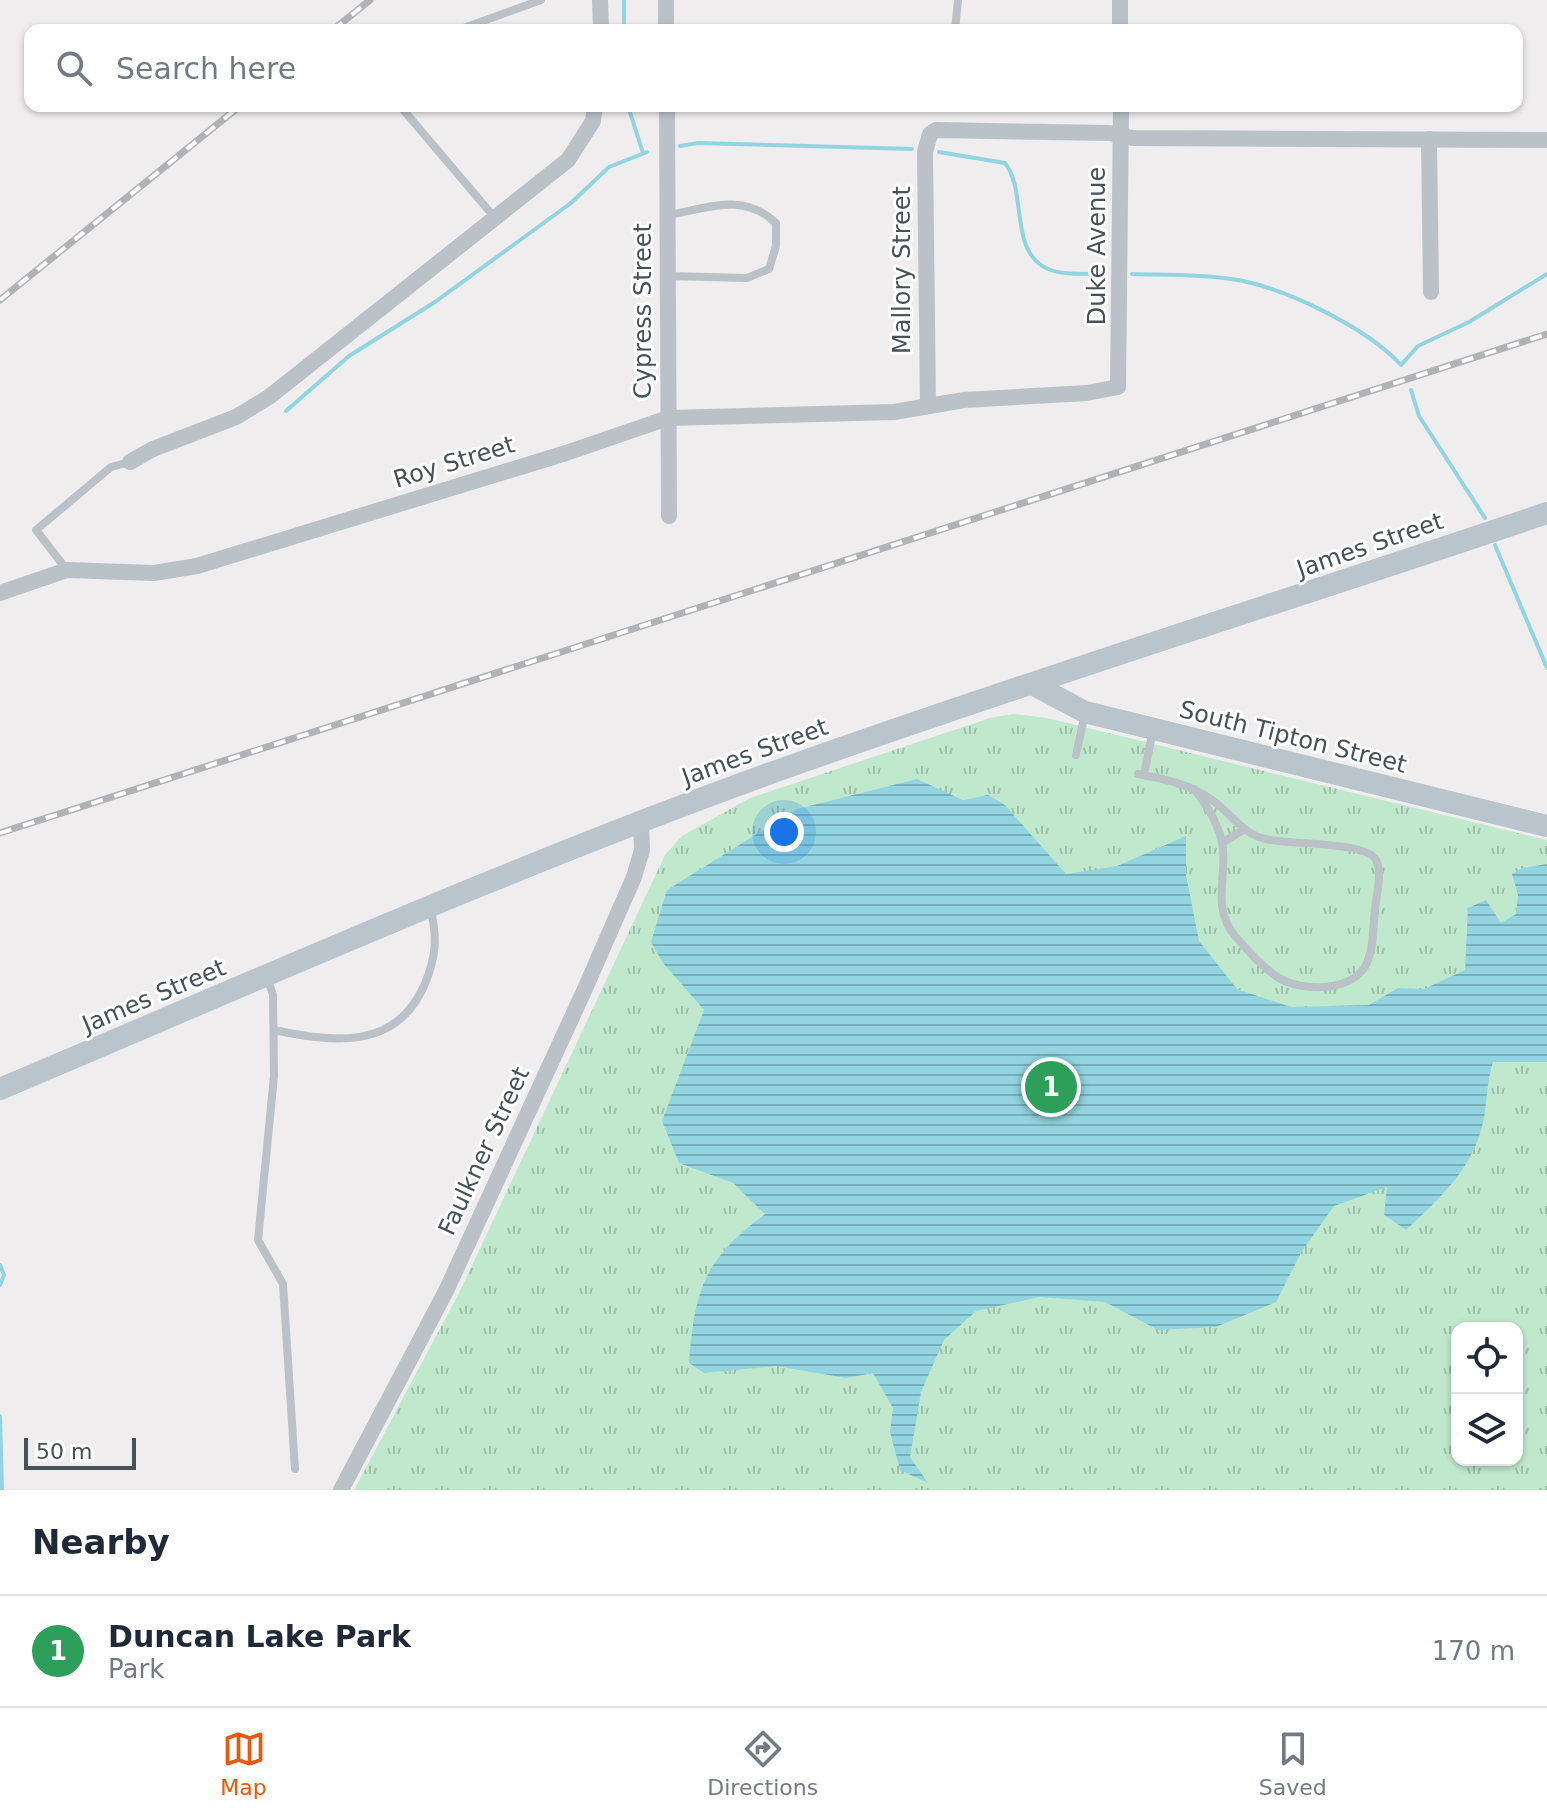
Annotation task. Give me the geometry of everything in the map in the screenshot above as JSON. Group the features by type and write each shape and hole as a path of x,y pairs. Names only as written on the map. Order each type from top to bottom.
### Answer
{"street":[{"path":"600,0 601,24"},
{"path":"666,0 666,24"},
{"path":"1120,0 1120,24"},
{"path":"130,462 153,449 236,417 269,397 568,160 593,121 594,112"},
{"name":"Cypress Street","path":"667,112 669,516"},
{"name":"Duke Avenue","path":"1118,387 1121,112"},
{"name":"Mallory Street","path":"928,406 925,152 930,134 943,128 1121,135"},
{"path":"1121,135 1547,140"},
{"path":"1429,139 1431,292"},
{"name":"Roy Street","path":"0,593 67,570 154,573 197,566 566,453 668,418 894,412 987,397 1087,393 1118,387"},
{"name":"James Street","path":"0,1089 430,908 641,822 799,763 1547,513"},
{"name":"South Tipton Street","path":"1032,684 1085,712 1547,826"},
{"name":"Faulkner Street","path":"341,1490 446,1291 584,991 634,877 642,850 641,822"}],"lane":[{"path":"475,24 541,0"},
{"path":"956,24 958,0"},
{"path":"405,112 495,218"},
{"path":"667,215 741,203 761,210 776,223 776,246 769,269 747,278 667,276"},
{"path":"67,570 36,530 111,467 130,462"},
{"path":"1076,755 1085,712"},
{"path":"1153,730 1141,774 1194,789 1228,813 1243,830 1266,840 1360,850 1376,860 1378,879 1370,947 1367,963 1358,975 1328,987 1294,984 1265,968 1223,918 1222,843 1203,800 1194,789"},
{"path":"1222,843 1243,830"},
{"path":"274,1030 317,1038 348,1039 370,1035 408,1014 422,991 435,954 436,928 430,908"},
{"path":"266,977 273,995 274,1076 258,1240 283,1284 295,1469"}],"green space":[{"path":"1013,714 1047,718 1547,840 1547,1490 354,1490 460,1291 665,855 682,836 750,798 990,718"}],"water":[{"path":"917,779 963,800 988,795 1005,805 1066,874 1117,866 1186,836 1186,875 1199,941 1237,989 1291,1007 1369,1005 1398,988 1424,989 1465,970 1468,908 1486,900 1501,923 1516,914 1518,895 1512,874 1522,868 1547,864 1547,1062 1493,1062 1484,1118 1473,1152 1431,1206 1406,1230 1384,1215 1387,1187 1334,1206 1302,1251 1276,1302 1216,1327 1158,1330 1105,1302 1040,1297 976,1311 944,1340 921,1392 910,1457 928,1483 900,1470 890,1432 893,1408 873,1373 846,1378 776,1366 704,1373 689,1363 695,1315 706,1278 728,1246 765,1214 733,1183 679,1163 662,1121 704,1010 663,963 651,942 667,890 797,809"}],"waterway":[{"path":"624,0 624,24"},
{"path":"630,112 643,153"},
{"path":"680,146 698,143 912,149"},
{"path":"286,411 349,356 435,302 571,203 609,167 647,152"},
{"path":"939,152 1005,163 1016,190 1023,235 1036,261 1061,273 1105,274"},
{"path":"1132,274 1219,277 1274,290 1345,323 1401,365 1418,346 1469,322 1547,274"},
{"path":"1411,390 1419,416 1485,518"},
{"path":"1495,545 1547,668"},
{"path":"0,1265 4,1275 0,1285"},
{"path":"0,1416 2,1490"}],"railway":[{"path":"340,24 370,0"},
{"path":"0,300 233,112"},
{"path":"0,833 1547,334"}],"place":[{"name":"Duncan Lake Park","path":"1051,1087"}]}
